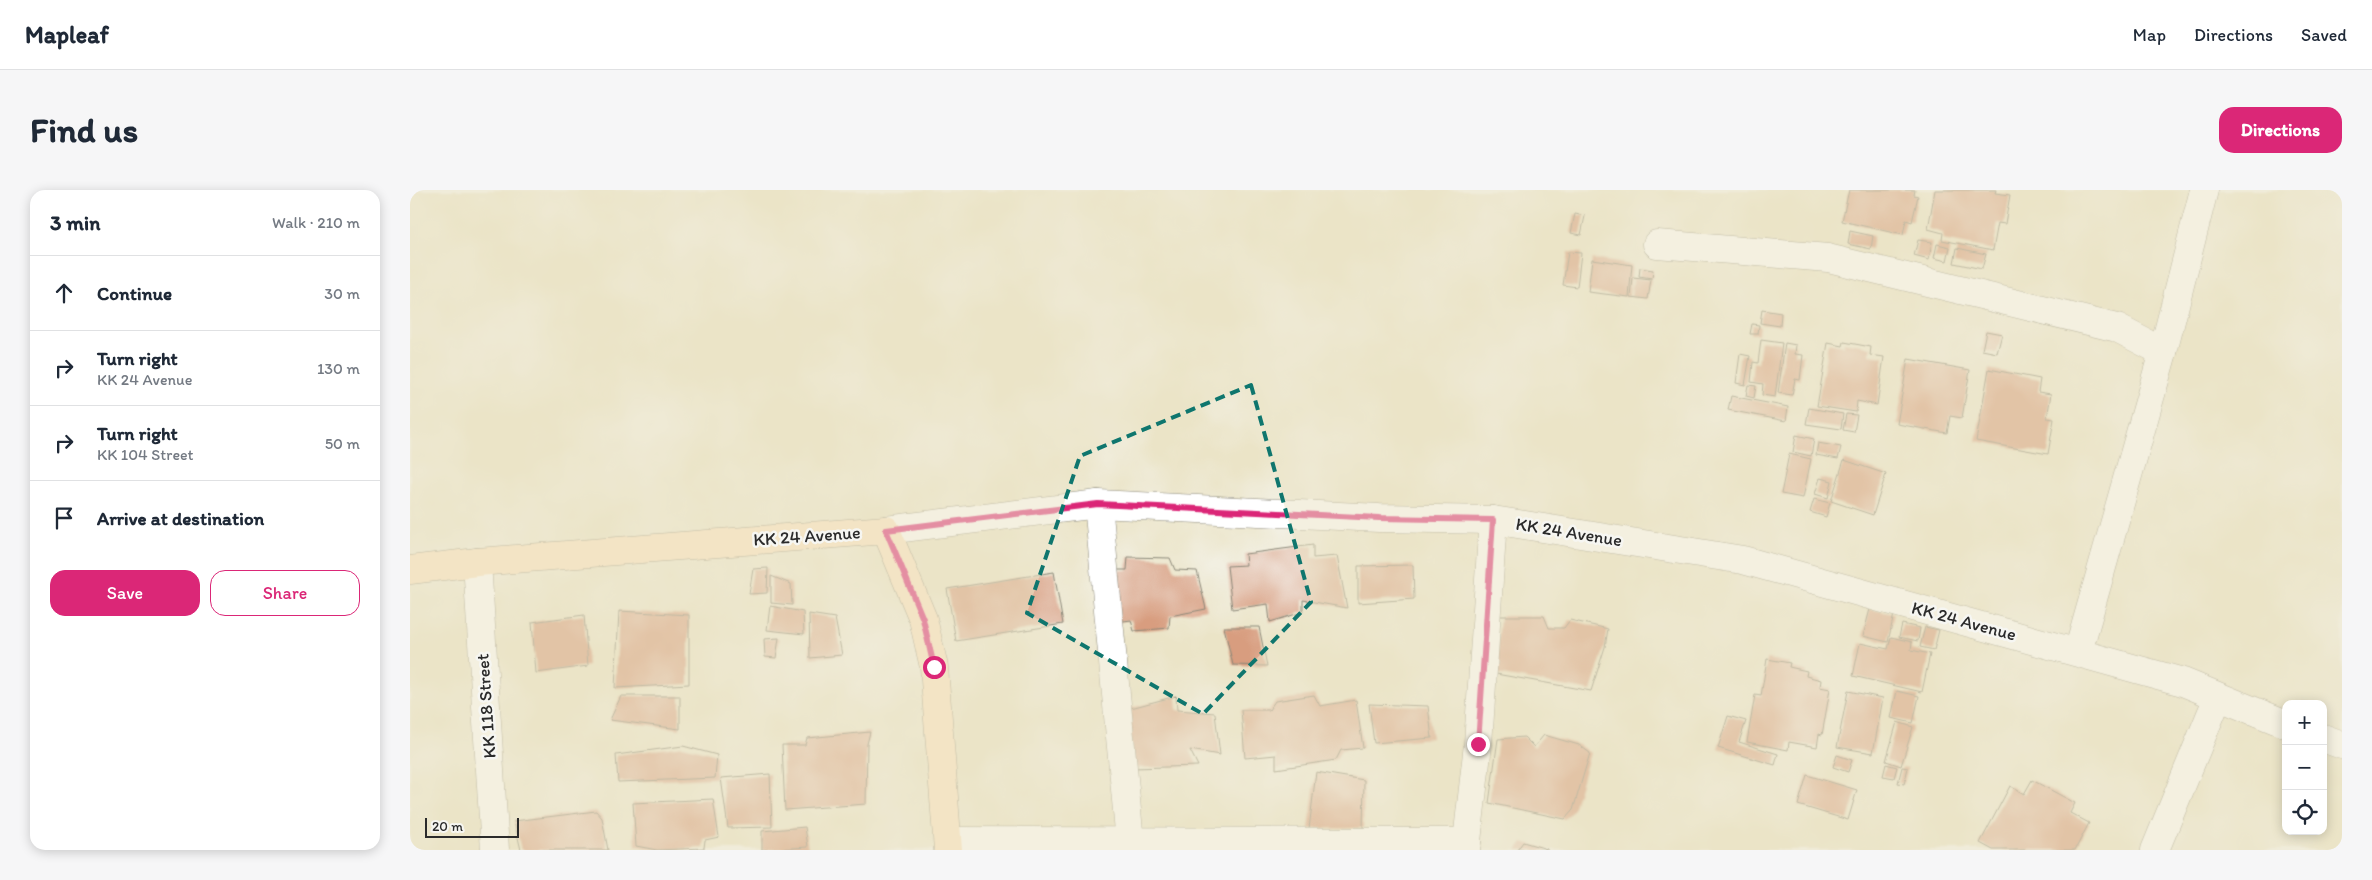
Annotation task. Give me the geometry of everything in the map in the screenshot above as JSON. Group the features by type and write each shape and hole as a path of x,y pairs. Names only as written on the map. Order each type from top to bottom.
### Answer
{"street":[{"path":"2078,652 2163,352 2204,190"},
{"path":"1658,244 1828,258 2118,328 2163,352"},
{"path":"1098,504 1130,842"},
{"name":"KK 24 Avenue","path":"410,570 477,562 886,530 1098,504 1379,518 1493,520 1743,560 2183,682 2282,722"},
{"path":"886,530 923,619 934,667 948,846 1130,842 1157,846 1467,846 1478,744 1493,520"},
{"name":"KK 118 Street","path":"477,562 494,850"},
{"path":"2155,850 2218,697"},
{"path":"2327,740 2342,746"}],"highlighted area":[{"path":"1251,385 1311,602 1203,714 1027,613 1080,456"}],"building":[{"path":"1849,190 1915,190 1914,195 1918,196 1912,222 1906,220 1903,235 1842,221"},
{"path":"1935,190 1996,190 1995,193 2010,195 2005,224 1998,223 1993,250 1942,240 1943,233 1928,229"},
{"path":"1575,214 1585,216 1581,235 1571,233"},
{"path":"1850,231 1873,236 1871,249 1848,244"},
{"path":"1918,240 1932,242 1929,260 1914,256"},
{"path":"1937,244 1950,247 1947,261 1934,258"},
{"path":"1957,248 1986,254 1982,269 1954,263"},
{"path":"1568,252 1581,253 1577,287 1563,285"},
{"path":"1592,259 1632,265 1629,297 1588,292"},
{"path":"1640,268 1653,270 1652,279 1639,277"},
{"path":"1633,278 1651,280 1648,299 1631,297"},
{"path":"1762,310 1781,313 1780,326 1760,323"},
{"path":"1752,324 1759,325 1758,334 1750,334"},
{"path":"1986,331 2002,334 1997,353 1982,350"},
{"path":"1761,340 1782,343 1775,397 1762,395 1763,384 1751,382 1753,362 1758,363"},
{"path":"1844,342 1871,347 1870,355 1884,357 1877,405 1857,401 1856,412 1817,406 1828,343 1843,346"},
{"path":"1785,343 1796,345 1795,354 1803,355 1800,380 1795,379 1792,395 1778,393"},
{"path":"1740,354 1750,356 1745,385 1736,383"},
{"path":"1908,359 1970,370 1962,418 1950,416 1947,433 1897,424"},
{"path":"1989,369 2040,379 2038,392 2051,394 2047,418 2054,419 2048,454 1976,441"},
{"path":"1748,385 1756,386 1754,398 1746,396"},
{"path":"1731,396 1788,407 1786,421 1728,410"},
{"path":"1809,408 1843,414 1841,429 1806,424"},
{"path":"1846,414 1857,415 1854,432 1843,430"},
{"path":"1796,435 1814,439 1811,456 1793,452"},
{"path":"1818,443 1841,447 1838,459 1816,455"},
{"path":"1789,454 1811,459 1803,498 1781,494"},
{"path":"1844,460 1886,474 1873,515 1831,501"},
{"path":"1820,478 1832,481 1828,498 1815,494"},
{"path":"1814,499 1830,503 1826,517 1810,512"},
{"path":"1313,545 1313,558 1337,556 1347,608 1303,600 1303,612 1270,622 1268,604 1232,609 1227,566 1246,565 1245,554"},
{"path":"1128,557 1170,558 1175,570 1197,571 1206,609 1170,616 1169,628 1134,631 1131,620 1109,623 1117,570 1127,570"},
{"path":"1413,565 1414,599 1358,603 1358,566"},
{"path":"768,568 767,593 749,594 753,569"},
{"path":"1054,572 1063,624 956,641 947,589"},
{"path":"771,576 791,584 792,605 771,603"},
{"path":"770,606 803,612 804,634 767,630"},
{"path":"1870,609 1894,614 1888,642 1863,636"},
{"path":"619,611 689,615 689,684 615,688"},
{"path":"809,614 835,618 842,655 810,658"},
{"path":"584,615 588,666 536,673 532,622"},
{"path":"1500,616 1544,616 1549,628 1564,628 1570,620 1608,629 1605,647 1591,691 1496,674"},
{"path":"1902,624 1920,628 1918,641 1899,637"},
{"path":"1224,627 1259,627 1267,666 1233,665"},
{"path":"1925,627 1939,630 1934,650 1920,647"},
{"path":"1891,637 1912,642 1911,650 1930,654 1922,692 1853,676 1860,643 1888,649"},
{"path":"779,638 776,658 765,657 764,639"},
{"path":"1767,659 1790,663 1789,667 1807,671 1806,676 1821,680 1820,687 1830,689 1822,735 1819,734 1817,747 1789,742 1788,750 1747,742 1755,695 1761,696"},
{"path":"1848,691 1883,698 1873,753 1837,747"},
{"path":"1897,691 1919,696 1913,723 1891,718"},
{"path":"1314,695 1320,706 1356,700 1363,748 1341,750 1336,760 1276,769 1276,755 1245,758 1241,710 1269,710 1275,701"},
{"path":"621,696 680,696 680,729 610,720"},
{"path":"1176,696 1177,710 1215,713 1220,755 1190,750 1198,766 1134,768 1127,709"},
{"path":"1369,704 1428,706 1432,738 1374,743"},
{"path":"1728,716 1746,721 1739,742 1778,754 1775,765 1718,748"},
{"path":"1897,722 1913,727 1901,766 1886,761"},
{"path":"870,732 867,744 866,804 785,810 782,745 805,745 807,738"},
{"path":"1544,735 1579,745 1590,753 1573,810 1565,819 1489,803 1498,739 1524,737 1534,747"},
{"path":"683,746 717,755 715,778 618,782 616,755"},
{"path":"1837,755 1852,760 1848,772 1833,767"},
{"path":"1886,764 1897,767 1894,778 1883,776"},
{"path":"1902,767 1908,768 1904,784 1898,783"},
{"path":"1316,772 1364,780 1363,828 1309,829"},
{"path":"770,774 772,827 728,828 721,778"},
{"path":"1807,775 1857,790 1848,820 1798,805"},
{"path":"2032,780 2075,803 2070,813 2089,823 2075,850 1993,850 1980,843 2010,786 2024,794"},
{"path":"713,799 719,837 705,840 704,848 657,850 636,846 633,803"},
{"path":"596,811 602,818 608,850 521,850 514,821"},
{"path":"805,827 808,847 762,850 762,831"},
{"path":"1523,842 1547,849 1547,850 1517,850"}],"route":[{"path":"934,667 923,619 886,530 1098,504 1379,518 1493,520 1478,744"}]}
